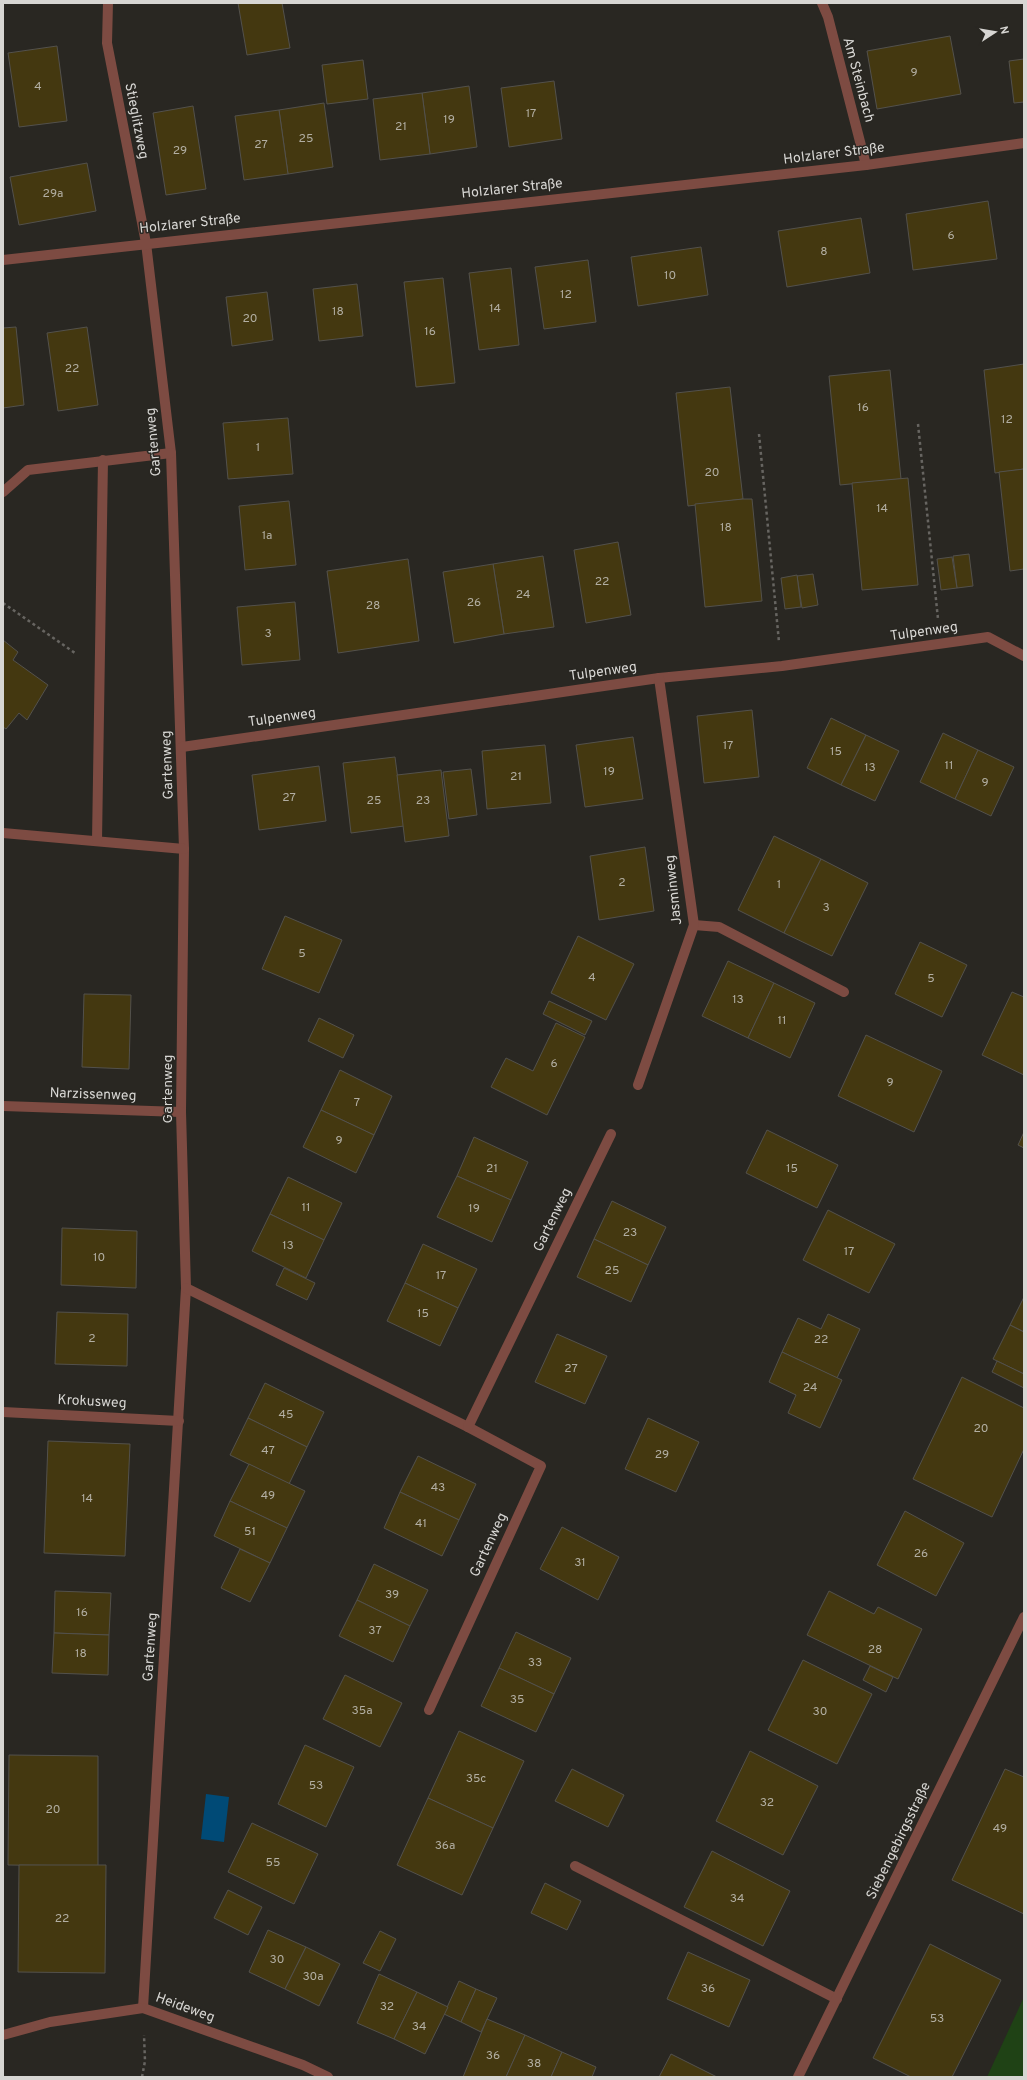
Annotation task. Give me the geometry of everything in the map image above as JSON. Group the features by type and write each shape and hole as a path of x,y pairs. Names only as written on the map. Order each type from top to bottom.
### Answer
{"street":[{"name":"Stieglitzweg","path":"108,3 107,43 146,243"},
{"name":"Am Steinbach","path":"822,3 828,17 866,165"},
{"name":"Holzlarer Straße","path":"3,260 146,243 866,165 1024,143"},
{"name":"Gartenweg","path":"143,2008 186,1288 181,1112 184,849 182,747 171,453 146,243"},
{"path":"3,492 28,470 171,453"},
{"path":"97,841 103,460"},
{"name":"Tulpenweg","path":"182,747 660,678 782,666 988,637 1024,656"},
{"name":"Jasminweg","path":"638,1085 694,925 660,678"},
{"path":"3,833 184,849"},
{"path":"694,925 719,927 844,992"},
{"name":"Narzissenweg","path":"3,1106 181,1112"},
{"name":"Gartenweg","path":"468,1427 611,1134"},
{"name":"Gartenweg","path":"186,1288 468,1427 541,1466 429,1710"},
{"name":"Krokusweg","path":"3,1412 179,1421"},
{"name":"Siebengebirgsstraße","path":"798,2077 1024,1617"},
{"path":"575,1866 837,1999"},
{"name":"Heideweg","path":"3,2035 50,2022 143,2008 303,2065 328,2077"},
{"path":"804,2066 810,2077"}],"path":[{"path":"918,424 940,644"},
{"path":"759,434 782,666"},
{"path":"3,603 100,670"},
{"path":"142,2077 145,2061 143,2008"}],"green space":[{"path":"1024,1997 1024,2077 987,2077"}],"water":[{"path":"206,1794 229,1797 224,1842 201,1839"}],"building":[{"path":"238,3 282,3 290,48 247,55"},
{"path":"950,36 961,94 877,109 867,51"},
{"path":"57,46 67,121 19,127 8,53"},
{"path":"1024,59 1024,102 1014,103 1009,61"},
{"path":"363,60 368,99 327,104 322,65"},
{"path":"554,81 562,139 509,147 501,88"},
{"path":"469,86 477,147 430,154 422,93"},
{"path":"422,93 430,154 380,160 373,99"},
{"path":"324,103 333,167 288,174 279,110"},
{"path":"193,106 206,189 166,195 153,113"},
{"path":"279,110 288,174 244,180 235,116"},
{"path":"87,163 96,211 19,225 10,177"},
{"path":"988,201 997,259 913,270 906,214"},
{"path":"861,218 870,273 787,287 778,231"},
{"path":"701,247 708,295 638,306 631,257"},
{"path":"588,260 596,322 544,329 535,267"},
{"path":"511,268 519,345 479,350 469,273"},
{"path":"443,278 455,383 416,387 404,282"},
{"path":"357,284 363,336 319,341 313,289"},
{"path":"267,292 273,340 232,346 226,297"},
{"path":"16,327 24,405 3,408 3,328"},
{"path":"87,327 98,405 58,411 47,333"},
{"path":"1024,364 1024,469 995,473 984,370"},
{"path":"890,370 901,479 840,485 829,376"},
{"path":"730,387 743,499 688,506 676,393"},
{"path":"288,418 293,474 228,479 223,423"},
{"path":"1024,469 1024,569 1010,571 999,472"},
{"path":"908,478 918,585 862,590 852,483"},
{"path":"752,499 762,601 705,607 695,504"},
{"path":"289,501 296,565 245,570 239,506"},
{"path":"618,542 631,615 586,623 574,550"},
{"path":"969,554 973,586 957,588 953,556"},
{"path":"543,556 554,627 504,634 493,564"},
{"path":"952,557 957,588 941,590 937,559"},
{"path":"408,559 419,641 338,653 327,571"},
{"path":"493,564 504,634 454,643 443,572"},
{"path":"813,574 818,605 802,608 797,576"},
{"path":"797,575 801,607 785,609 781,578"},
{"path":"295,602 300,660 242,665 237,607"},
{"path":"3,640 18,652 13,660 48,685 27,720 19,713 6,729 3,727"},
{"path":"752,710 759,777 704,783 697,716"},
{"path":"831,718 866,735 841,785 807,768"},
{"path":"943,733 978,750 955,799 920,782"},
{"path":"866,735 899,751 875,801 841,785"},
{"path":"633,737 643,799 585,807 576,745"},
{"path":"545,745 551,803 487,809 482,751"},
{"path":"978,750 1014,767 991,816 955,799"},
{"path":"395,757 404,826 351,833 343,763"},
{"path":"319,766 326,821 259,830 252,775"},
{"path":"471,769 477,815 449,819 443,772"},
{"path":"441,770 449,836 405,842 397,775"},
{"path":"774,836 821,859 784,933 738,910"},
{"path":"645,847 654,911 599,920 590,856"},
{"path":"821,859 868,883 832,956 784,933"},
{"path":"285,916 342,940 319,993 262,969"},
{"path":"578,936 634,964 606,1020 551,993"},
{"path":"920,942 967,965 942,1017 895,994"},
{"path":"728,961 774,983 748,1038 702,1016"},
{"path":"774,983 815,1003 790,1058 748,1038"},
{"path":"1012,992 1024,997 1024,1075 982,1055"},
{"path":"84,994 131,995 129,1069 82,1067"},
{"path":"549,1001 592,1021 585,1035 543,1014"},
{"path":"319,1018 354,1035 343,1058 308,1041"},
{"path":"556,1023 585,1037 547,1115 491,1087 506,1058 533,1071"},
{"path":"866,1035 942,1071 914,1132 838,1096"},
{"path":"340,1070 392,1096 374,1135 321,1110"},
{"path":"321,1110 374,1135 356,1173 303,1147"},
{"path":"767,1130 838,1165 817,1208 746,1173"},
{"path":"1024,1132 1024,1148 1018,1145"},
{"path":"474,1137 528,1162 511,1200 457,1176"},
{"path":"457,1176 511,1200 492,1242 437,1217"},
{"path":"288,1177 342,1203 324,1240 270,1214"},
{"path":"612,1201 666,1227 648,1265 594,1239"},
{"path":"828,1210 895,1244 869,1293 803,1260"},
{"path":"270,1214 324,1240 306,1278 252,1251"},
{"path":"62,1228 137,1231 136,1288 61,1285"},
{"path":"594,1239 648,1265 631,1302 577,1277"},
{"path":"423,1244 477,1269 458,1308 405,1283"},
{"path":"284,1268 315,1283 307,1300 276,1285"},
{"path":"405,1283 458,1308 440,1346 387,1321"},
{"path":"1024,1297 1024,1332 1010,1325"},
{"path":"57,1312 128,1314 127,1366 55,1364"},
{"path":"828,1314 860,1329 837,1378 782,1352 798,1318 821,1329"},
{"path":"1010,1325 1024,1332 1024,1374 993,1359"},
{"path":"557,1334 607,1356 585,1404 535,1382"},
{"path":"782,1352 842,1380 820,1428 788,1413 796,1395 769,1382"},
{"path":"997,1361 1024,1374 1024,1388 992,1372"},
{"path":"962,1377 1024,1408 1024,1449 992,1517 913,1479"},
{"path":"265,1383 324,1412 307,1447 248,1418"},
{"path":"248,1418 307,1447 289,1484 230,1455"},
{"path":"648,1418 699,1442 676,1492 625,1469"},
{"path":"48,1441 130,1444 125,1556 44,1553"},
{"path":"418,1456 476,1484 459,1520 400,1492"},
{"path":"249,1464 305,1491 287,1528 230,1501"},
{"path":"400,1492 459,1520 442,1556 384,1528"},
{"path":"230,1501 287,1528 270,1563 214,1536"},
{"path":"905,1511 964,1543 936,1596 877,1565"},
{"path":"562,1527 619,1557 598,1600 540,1569"},
{"path":"240,1549 270,1563 250,1602 221,1588"},
{"path":"374,1564 428,1590 410,1626 357,1600"},
{"path":"55,1591 111,1593 109,1635 54,1633"},
{"path":"829,1591 874,1614 878,1607 922,1629 898,1679 807,1635"},
{"path":"357,1600 410,1626 393,1662 339,1636"},
{"path":"516,1632 571,1658 554,1694 499,1668"},
{"path":"54,1633 109,1635 108,1675 52,1673"},
{"path":"803,1660 872,1694 837,1764 768,1730"},
{"path":"870,1666 893,1677 886,1692 863,1680"},
{"path":"499,1668 554,1694 536,1732 481,1706"},
{"path":"345,1675 402,1703 380,1747 323,1719"},
{"path":"459,1731 524,1761 493,1828 428,1798"},
{"path":"305,1745 354,1767 326,1827 278,1804"},
{"path":"750,1751 818,1786 783,1855 716,1821"},
{"path":"9,1755 98,1756 98,1866 8,1865"},
{"path":"572,1769 624,1795 608,1827 555,1801"},
{"path":"1005,1769 1024,1777 1024,1914 952,1880"},
{"path":"428,1798 493,1828 462,1895 397,1865"},
{"path":"252,1823 318,1854 294,1904 228,1872"},
{"path":"712,1851 790,1891 763,1946 684,1907"},
{"path":"19,1865 106,1865 105,1973 18,1972"},
{"path":"545,1883 581,1901 567,1930 531,1913"},
{"path":"228,1890 262,1907 248,1935 214,1918"},
{"path":"268,1930 306,1947 285,1989 249,1972"},
{"path":"380,1931 396,1939 380,1971 363,1963"},
{"path":"930,1944 1001,1980 952,2077 911,2077 873,2058"},
{"path":"306,1947 340,1964 319,2006 285,1989"},
{"path":"688,1952 750,1980 729,2027 667,1999"},
{"path":"379,1974 417,1992 394,2039 357,2023"},
{"path":"459,1981 476,1989 461,2022 444,2014"},
{"path":"476,1989 497,1998 481,2032 461,2022"},
{"path":"417,1992 448,2007 425,2054 394,2039"},
{"path":"487,2019 525,2035 506,2077 463,2077"},
{"path":"525,2035 562,2052 551,2077 506,2077"},
{"path":"562,2052 596,2067 592,2077 551,2077"},
{"path":"671,2054 717,2077 659,2077"}]}
